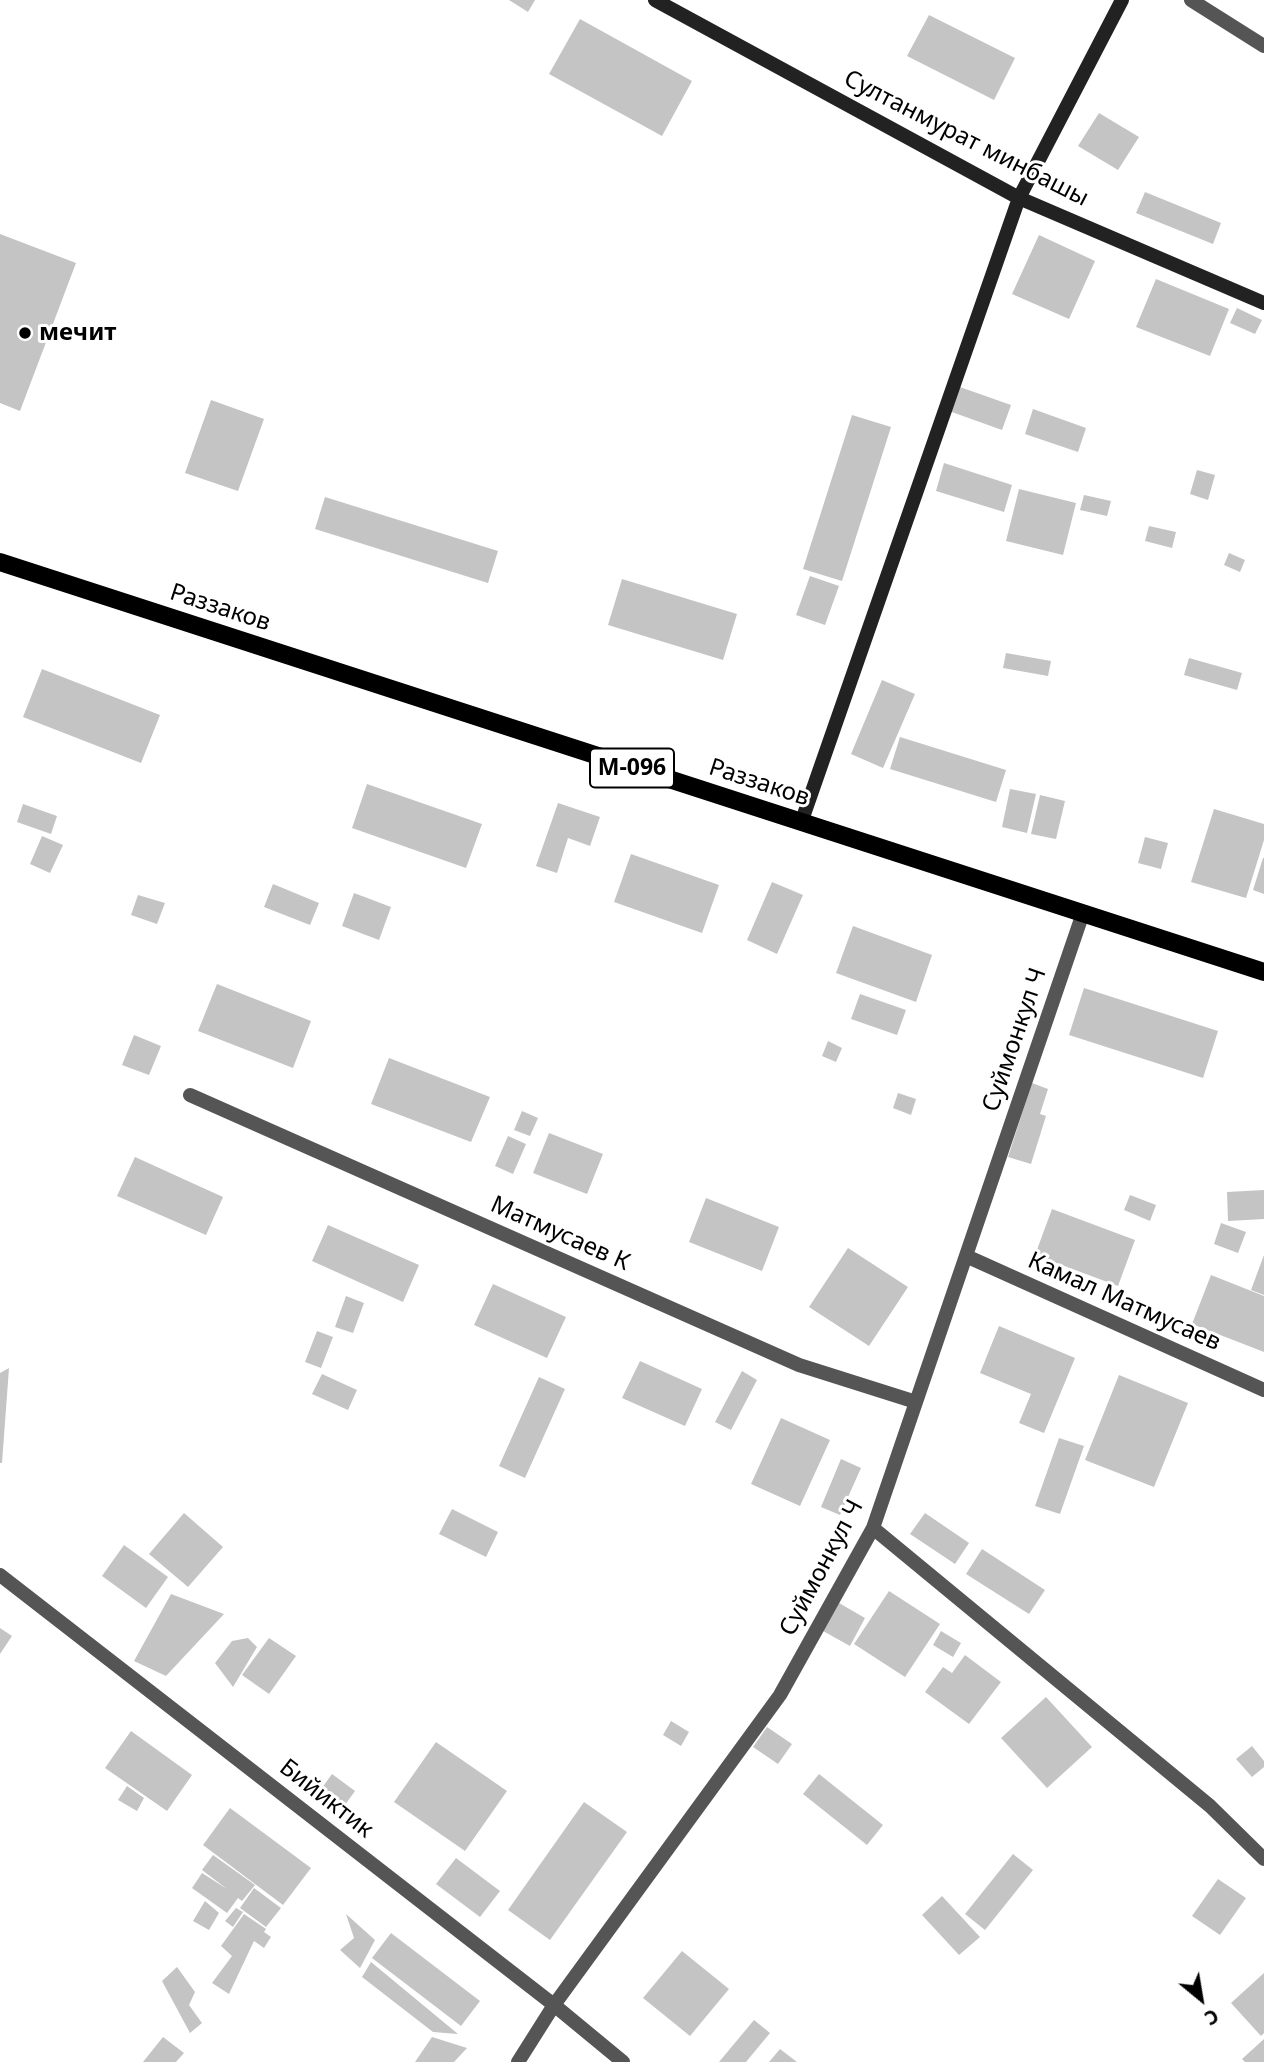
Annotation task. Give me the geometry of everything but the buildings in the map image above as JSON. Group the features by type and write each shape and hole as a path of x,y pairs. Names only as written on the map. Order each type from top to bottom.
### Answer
{"main road":[{"name":"Раззаков","path":"0,562 1264,972"}],"street":[{"name":"Султанмурат минбашы","path":"656,0 1019,198 1264,303"},
{"path":"801,823 1019,198 1122,0"},
{"path":"1191,0 1264,46"},
{"name":"Суймонкул Ч","path":"518,2062 554,2005 780,1695 873,1528 1083,913"},
{"name":"Матмусаев К","path":"190,1096 799,1365 916,1402"},
{"name":"Камал Матмусаев","path":"966,1256 1264,1390"},
{"path":"873,1528 1210,1806 1264,1859"},
{"name":"Бийиктик","path":"0,1575 554,2005 622,2062"}],"place":[{"name":"мечит","path":"25,333"}]}
